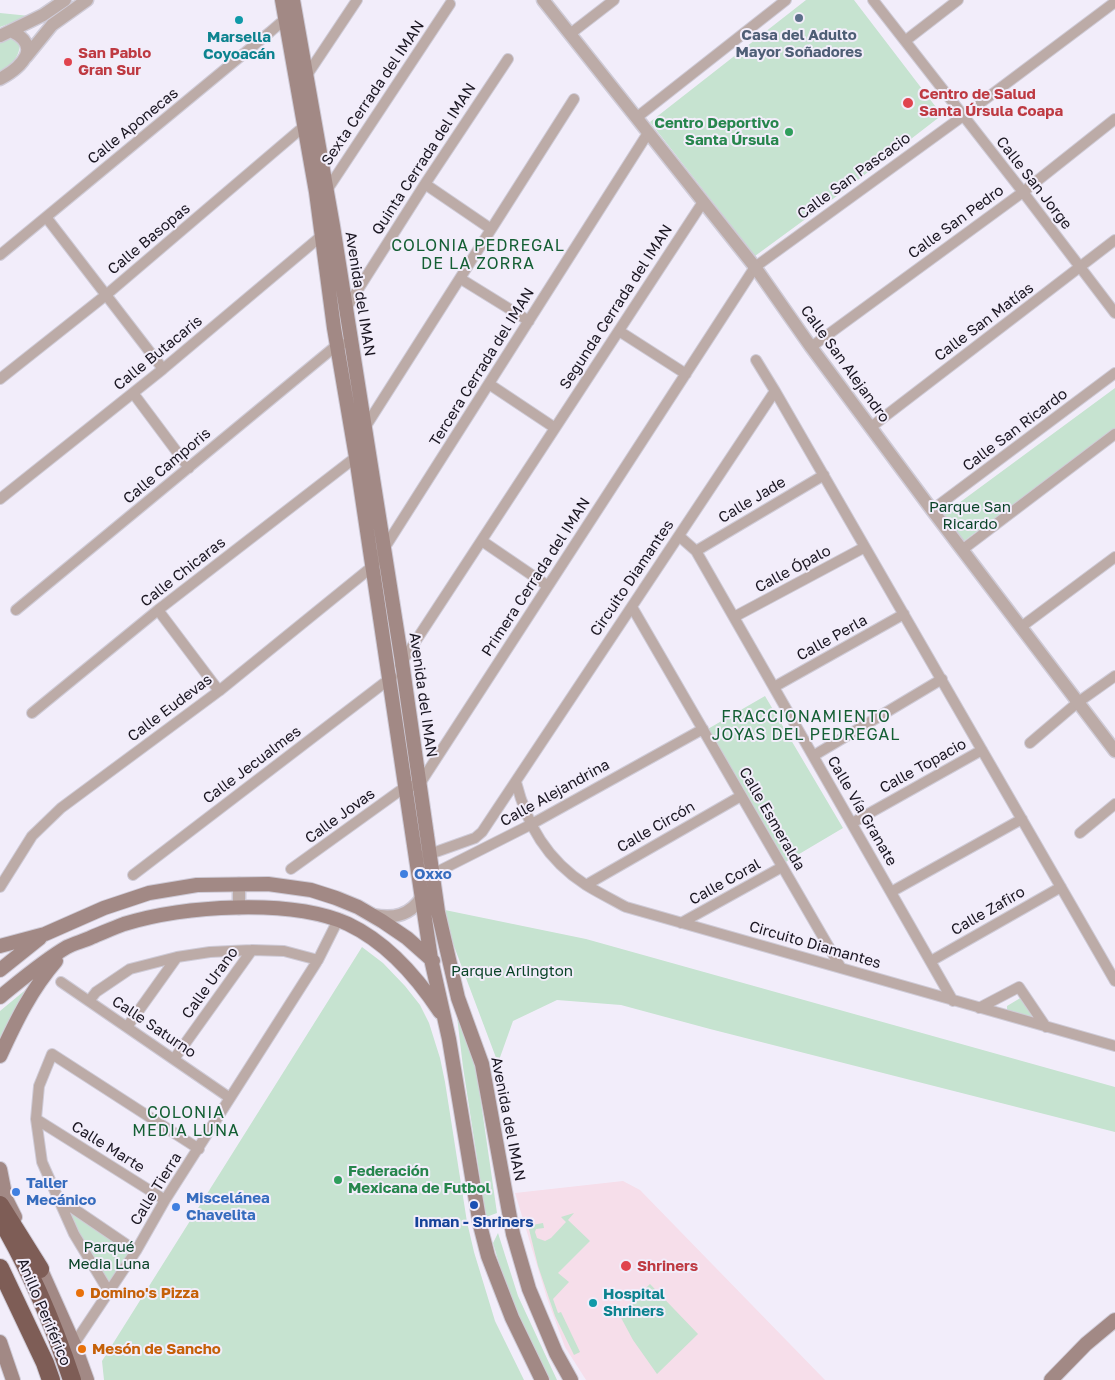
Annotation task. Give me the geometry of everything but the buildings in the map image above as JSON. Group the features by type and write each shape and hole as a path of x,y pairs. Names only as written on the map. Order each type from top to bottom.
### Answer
{"highway":[{"path":"2,1195 40,1269"},
{"name":"Anillo Periférico","path":"0,1218 36,1290 63,1353 72,1380"},
{"path":"0,1242 39,1322 63,1380"},
{"path":"0,1268 45,1363 50,1380"},
{"name":"Anillo Periférico","path":"0,1288 41,1380"}],"main road":[{"name":"Avenida del IMAN","path":"282,0 301,76"},
{"name":"Avenida del IMAN","path":"292,0 301,76 327,231 345,310 344,344 362,456 373,566 390,680 412,786 426,878 458,998 482,1064 513,1234 526,1280 556,1352 571,1380"},
{"name":"Avenida del IMAN","path":"327,231 334,328 344,344"},
{"name":"Avenida del IMAN","path":"362,456 384,549 402,662 412,786"},
{"name":"Avenida del IMAN","path":"426,878 422,898 431,959 445,1021 480,1225 488,1256 512,1318 542,1380"},
{"path":"0,946 45,934 104,908 149,892 197,885 279,885 311,890 346,902 372,915 407,938 431,959 447,979 458,998"},
{"path":"0,997 31,972 68,947 123,925 164,915 239,908 272,908 324,915 363,932 397,959 426,992 445,1021"},
{"path":"0,970 45,934"},
{"path":"0,1056 22,1009 44,976 68,947"},
{"path":"0,1169 2,1195"},
{"path":"40,1269 74,1344 87,1380"},
{"path":"1050,1380 1086,1344 1115,1320"},
{"path":"0,1342 13,1380"},
{"path":"0,1372 9,1380"}],"street":[{"path":"6,33 43,15 65,0"},
{"path":"0,79 10,73 26,57 52,25 87,0"},
{"path":"285,18 292,0"},
{"path":"301,76 327,45 357,0"},
{"name":"Calle San Alejandro","path":"543,0 756,267 812,347 932,510 1077,704 1115,751"},
{"path":"570,34 614,0"},
{"path":"636,118 786,0"},
{"name":"Calle San Jorge","path":"873,0 1115,313"},
{"path":"905,41 958,0"},
{"name":"Calle San Pascacio","path":"756,267 1115,2"},
{"name":"Sexta Cerrada del IMAN","path":"321,191 450,4"},
{"name":"Calle Aponecas","path":"0,255 285,18"},
{"path":"6,33 20,35 25,40 28,48 26,57"},
{"name":"Quinta Cerrada del IMAN","path":"334,328 424,184 508,59"},
{"path":"358,430 461,278 574,99"},
{"name":"Calle San Pedro","path":"812,347 1023,192 1115,119"},
{"name":"Calle Basopas","path":"0,379 106,295 309,122"},
{"name":"Tercera Cerrada del IMAN","path":"373,566 648,133"},
{"path":"424,184 491,229"},
{"name":"Segunda Cerrada del IMAN","path":"390,680 703,202"},
{"path":"46,217 163,369"},
{"name":"Calle Butacaris","path":"0,499 163,369 327,231"},
{"name":"Calle San Matías","path":"871,427 1115,240"},
{"name":"Primera Cerrada del IMAN","path":"412,786 548,586 756,267"},
{"path":"461,278 529,321"},
{"path":"619,330 686,374"},
{"name":"Calle Camporis","path":"16,610 344,344"},
{"path":"756,360 1115,981"},
{"name":"Calle San Ricardo","path":"932,510 1115,373"},
{"path":"489,384 555,428"},
{"name":"Circuito Diamantes","path":"775,390 516,782 522,806 530,825 540,841 557,861 586,885 626,907 1115,1046"},
{"path":"133,393 189,468"},
{"path":"962,550 1115,434"},
{"name":"Calle Chicaras","path":"32,713 158,610 362,456"},
{"name":"Calle Jade","path":"696,551 824,475"},
{"name":"Calle Vía Granate","path":"679,536 696,551 953,1001"},
{"path":"482,542 548,586"},
{"name":"Calle Ópalo","path":"734,617 865,547"},
{"path":"1021,627 1115,558"},
{"name":"Calle Eudevas","path":"0,887 32,836 62,808 219,691 373,566"},
{"name":"Calle Esmeralda","path":"632,607 841,968"},
{"path":"158,610 219,691"},
{"name":"Calle Perla","path":"774,687 904,614"},
{"path":"1030,743 1077,704 1115,676"},
{"path":"813,756 942,679"},
{"name":"Calle Jecualmes","path":"133,875 390,680"},
{"name":"Calle Alejandrina","path":"426,878 530,825 702,729"},
{"name":"Calle Topacio","path":"852,824 982,750"},
{"name":"Calle Alejandrina","path":"423,857 475,838 482,832 516,782"},
{"name":"Calle Jovas","path":"291,869 412,786"},
{"name":"Calle Circón","path":"586,885 741,796"},
{"path":"1080,833 1115,804"},
{"path":"891,892 1022,819"},
{"path":"475,838 480,850"},
{"name":"Calle Coral","path":"681,923 782,867"},
{"path":"238,884 239,908"},
{"name":"Calle Zafiro","path":"931,961 1061,887"},
{"path":"372,915 386,918 399,916 411,910 422,898"},
{"name":"Calle Tierra","path":"74,1344 136,1251 165,1200 318,960 338,920"},
{"path":"89,1001 96,992 130,970 177,957 210,952 252,950 284,951 318,960"},
{"name":"Calle Urano","path":"174,1059 252,950"},
{"path":"127,1027 177,957"},
{"name":"Calle Saturno","path":"61,982 230,1098"},
{"path":"979,1008 1019,987 1046,1027"},
{"path":"109,1292 74,1234 42,1162 36,1119 39,1086 52,1054 198,1149"},
{"name":"Calle Marte","path":"36,1119 165,1200"},
{"path":"57,1197 136,1251"}],"shaded area":[{"name":"Shriners","path":"623,1181 640,1190 825,1380 586,1380 565,1347 547,1298 515,1193"}],"green space":[{"name":"Centro Deportivo Santa Úrsula","path":"806,0 854,0 942,115 755,256 650,122"},
{"path":"0,13 30,16 0,27"},
{"path":"11,37 20,44 18,53 11,63 0,72 0,42"},
{"name":"Parque San Ricardo","path":"1115,388 1115,429 964,541 944,514"},
{"path":"765,696 843,828 784,863 706,730"},
{"name":"Parque Arlington","path":"440,909 586,939 1115,1087 1115,1132 621,1005 557,1000 513,1021 498,1063"},
{"name":"Federación Mexicana de Futbol","path":"362,947 383,963 405,986 420,1005 429,1023 445,1082 467,1222 474,1252 495,1321 524,1380 104,1380 102,1361"},
{"path":"35,982 4,1030 0,1038 0,1011"},
{"path":"1022,997 1036,1018 1007,1010 1007,1006"},
{"path":"456,1008 475,1061 497,1213 486,1217 463,1067"},
{"name":"Parqué Media Luna","path":"57,1197 136,1251 109,1292"},
{"path":"574,1213 568,1220 590,1241 558,1273 569,1282 553,1299 558,1313 561,1312 580,1352 574,1355 555,1316 538,1266 529,1229 532,1225 543,1223 544,1228 536,1229 535,1232 537,1238 545,1241 551,1238 566,1222 561,1217"},
{"path":"498,1233 518,1296 557,1380 550,1380 529,1342 508,1294 493,1243"},
{"path":"650,1284 698,1334 657,1374 633,1340 619,1314"}],"place":[{"name":"Casa del Adulto Mayor Soñadores","path":"799,18"},
{"name":"Marsella Coyoacán","path":"239,20"},
{"name":"San Pablo Gran Sur","path":"68,62"},
{"name":"Centro de Salud Santa Úrsula Coapa","path":"908,103"},
{"name":"Centro Deportivo Santa Úrsula","path":"789,132"},
{"name":"Oxxo","path":"404,874"},
{"name":"Federación Mexicana de Futbol","path":"338,1180"},
{"name":"Taller Mecánico","path":"16,1192"},
{"name":"Inman - Shriners","path":"474,1205"},
{"name":"Miscelánea Chavelita","path":"176,1207"},
{"name":"Shriners","path":"626,1266"},
{"name":"Domino's Pizza","path":"80,1293"},
{"name":"Hospital Shriners","path":"593,1303"},
{"name":"Mesón de Sancho","path":"82,1349"}],"district":[{"name":"COLONIA PEDREGAL DE LA ZORRA","path":"478,255"},
{"name":"FRACCIONAMIENTO JOYAS DEL PEDREGAL","path":"806,726"},
{"name":"COLONIA MEDIA LUNA","path":"186,1122"}]}
